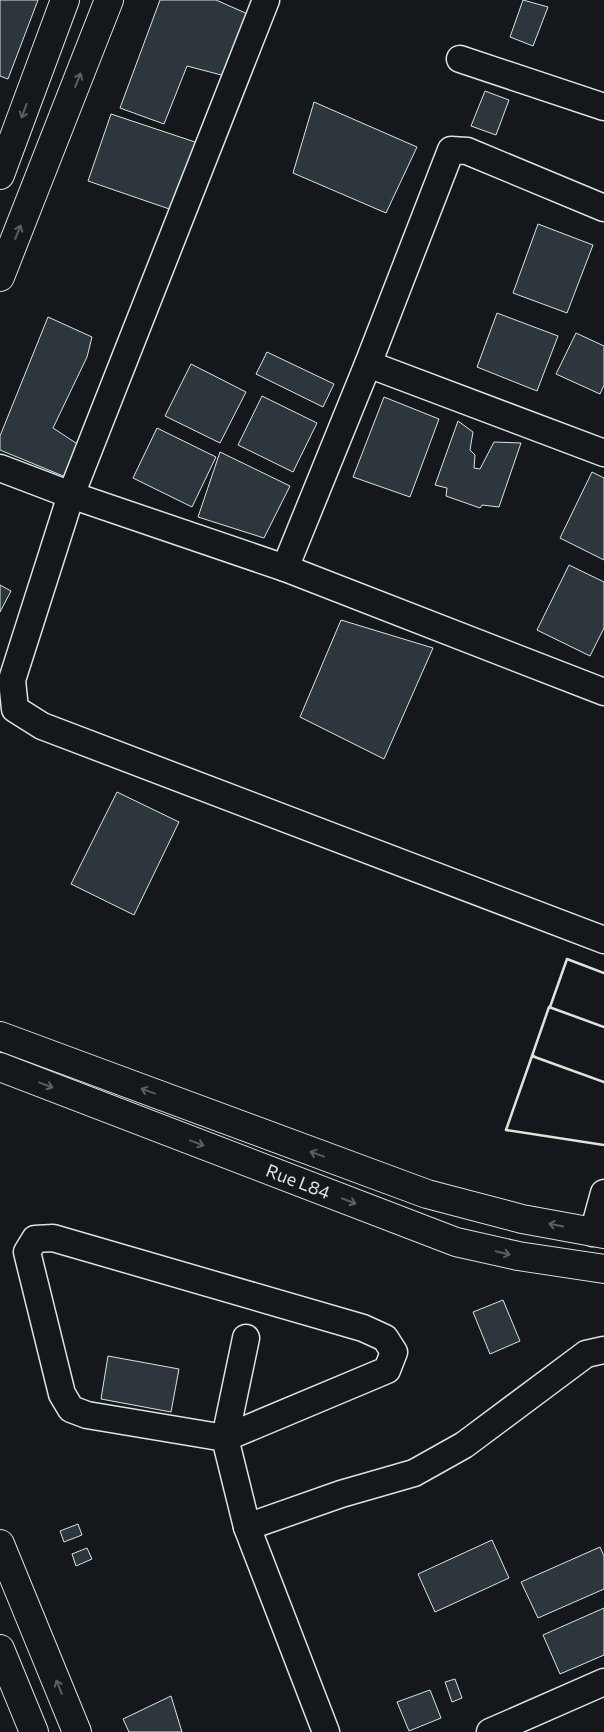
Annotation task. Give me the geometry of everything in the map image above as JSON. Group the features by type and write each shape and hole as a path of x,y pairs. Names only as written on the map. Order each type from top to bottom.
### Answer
{"main road":[{"path":"0,175 65,0"},
{"path":"0,277 109,0"},
{"path":"0,1036 427,1194 522,1219 599,1233"},
{"name":"Rue L84","path":"0,1067 456,1242 518,1256 604,1270"},
{"path":"0,1544 77,1732"},
{"path":"0,1649 34,1732"}],"street":[{"path":"266,0 71,495 12,680 15,709 42,726 604,940"},
{"path":"460,59 604,106"},
{"path":"285,568 368,364 451,150 467,151 604,208"},
{"path":"368,364 604,453"},
{"path":"0,468 71,495 285,568 604,692"},
{"path":"599,1233 604,1192"},
{"path":"53,1238 363,1328 385,1338 394,1352 386,1370 225,1438 87,1415 71,1409 62,1394 27,1252 36,1239 53,1238"},
{"path":"246,1338 225,1438 247,1527 326,1732"},
{"path":"247,1527 341,1494 414,1472 464,1446 586,1354 604,1350"},
{"path":"490,1732 604,1682"}],"building":[{"path":"0,0 38,0 8,79 0,76"},
{"path":"160,0 216,0 250,15 229,77 187,66 164,124 120,108"},
{"path":"523,0 548,7 533,46 510,37"},
{"path":"485,91 509,100 496,135 471,126"},
{"path":"314,102 417,147 386,213 293,173"},
{"path":"111,114 201,144 178,212 88,181"},
{"path":"538,224 593,245 567,313 513,293"},
{"path":"497,313 558,336 537,391 477,367"},
{"path":"48,317 92,337 87,357 53,428 82,447 68,478 0,450 0,436"},
{"path":"576,333 604,346 604,385 600,394 556,374"},
{"path":"267,352 334,384 323,407 256,374"},
{"path":"191,364 246,392 220,443 165,416"},
{"path":"262,396 317,423 293,472 238,445"},
{"path":"384,397 439,419 410,497 353,477"},
{"path":"458,421 473,432 470,450 475,455 474,468 480,469 494,442 521,443 499,507 482,505 480,508 446,496 447,488 435,485"},
{"path":"157,428 216,457 192,507 133,478"},
{"path":"220,452 290,486 264,538 198,517"},
{"path":"592,472 604,478 604,560 560,538"},
{"path":"569,565 604,582 604,628 590,656 537,630"},
{"path":"0,585 11,591 0,612"},
{"path":"341,620 433,648 384,759 300,717"},
{"path":"117,792 179,822 134,915 71,884"},
{"path":"503,1300 520,1341 490,1354 473,1312"},
{"path":"108,1356 179,1369 171,1412 101,1399"},
{"path":"78,1524 82,1535 64,1542 60,1531"},
{"path":"492,1540 509,1578 435,1612 418,1574"},
{"path":"600,1547 604,1556 604,1589 538,1618 521,1582"},
{"path":"87,1548 92,1559 76,1566 72,1554"},
{"path":"604,1608 604,1655 560,1674 543,1635"},
{"path":"455,1679 462,1698 452,1702 445,1682"},
{"path":"430,1690 441,1718 409,1731 397,1702"},
{"path":"171,1696 182,1732 129,1732 123,1719"}],"wall":[{"path":"550,1007 567,959 604,973"},
{"path":"534,1056 532,1056 549,1007 604,1027"},
{"path":"604,1082 532,1056 506,1130 604,1145"}]}
